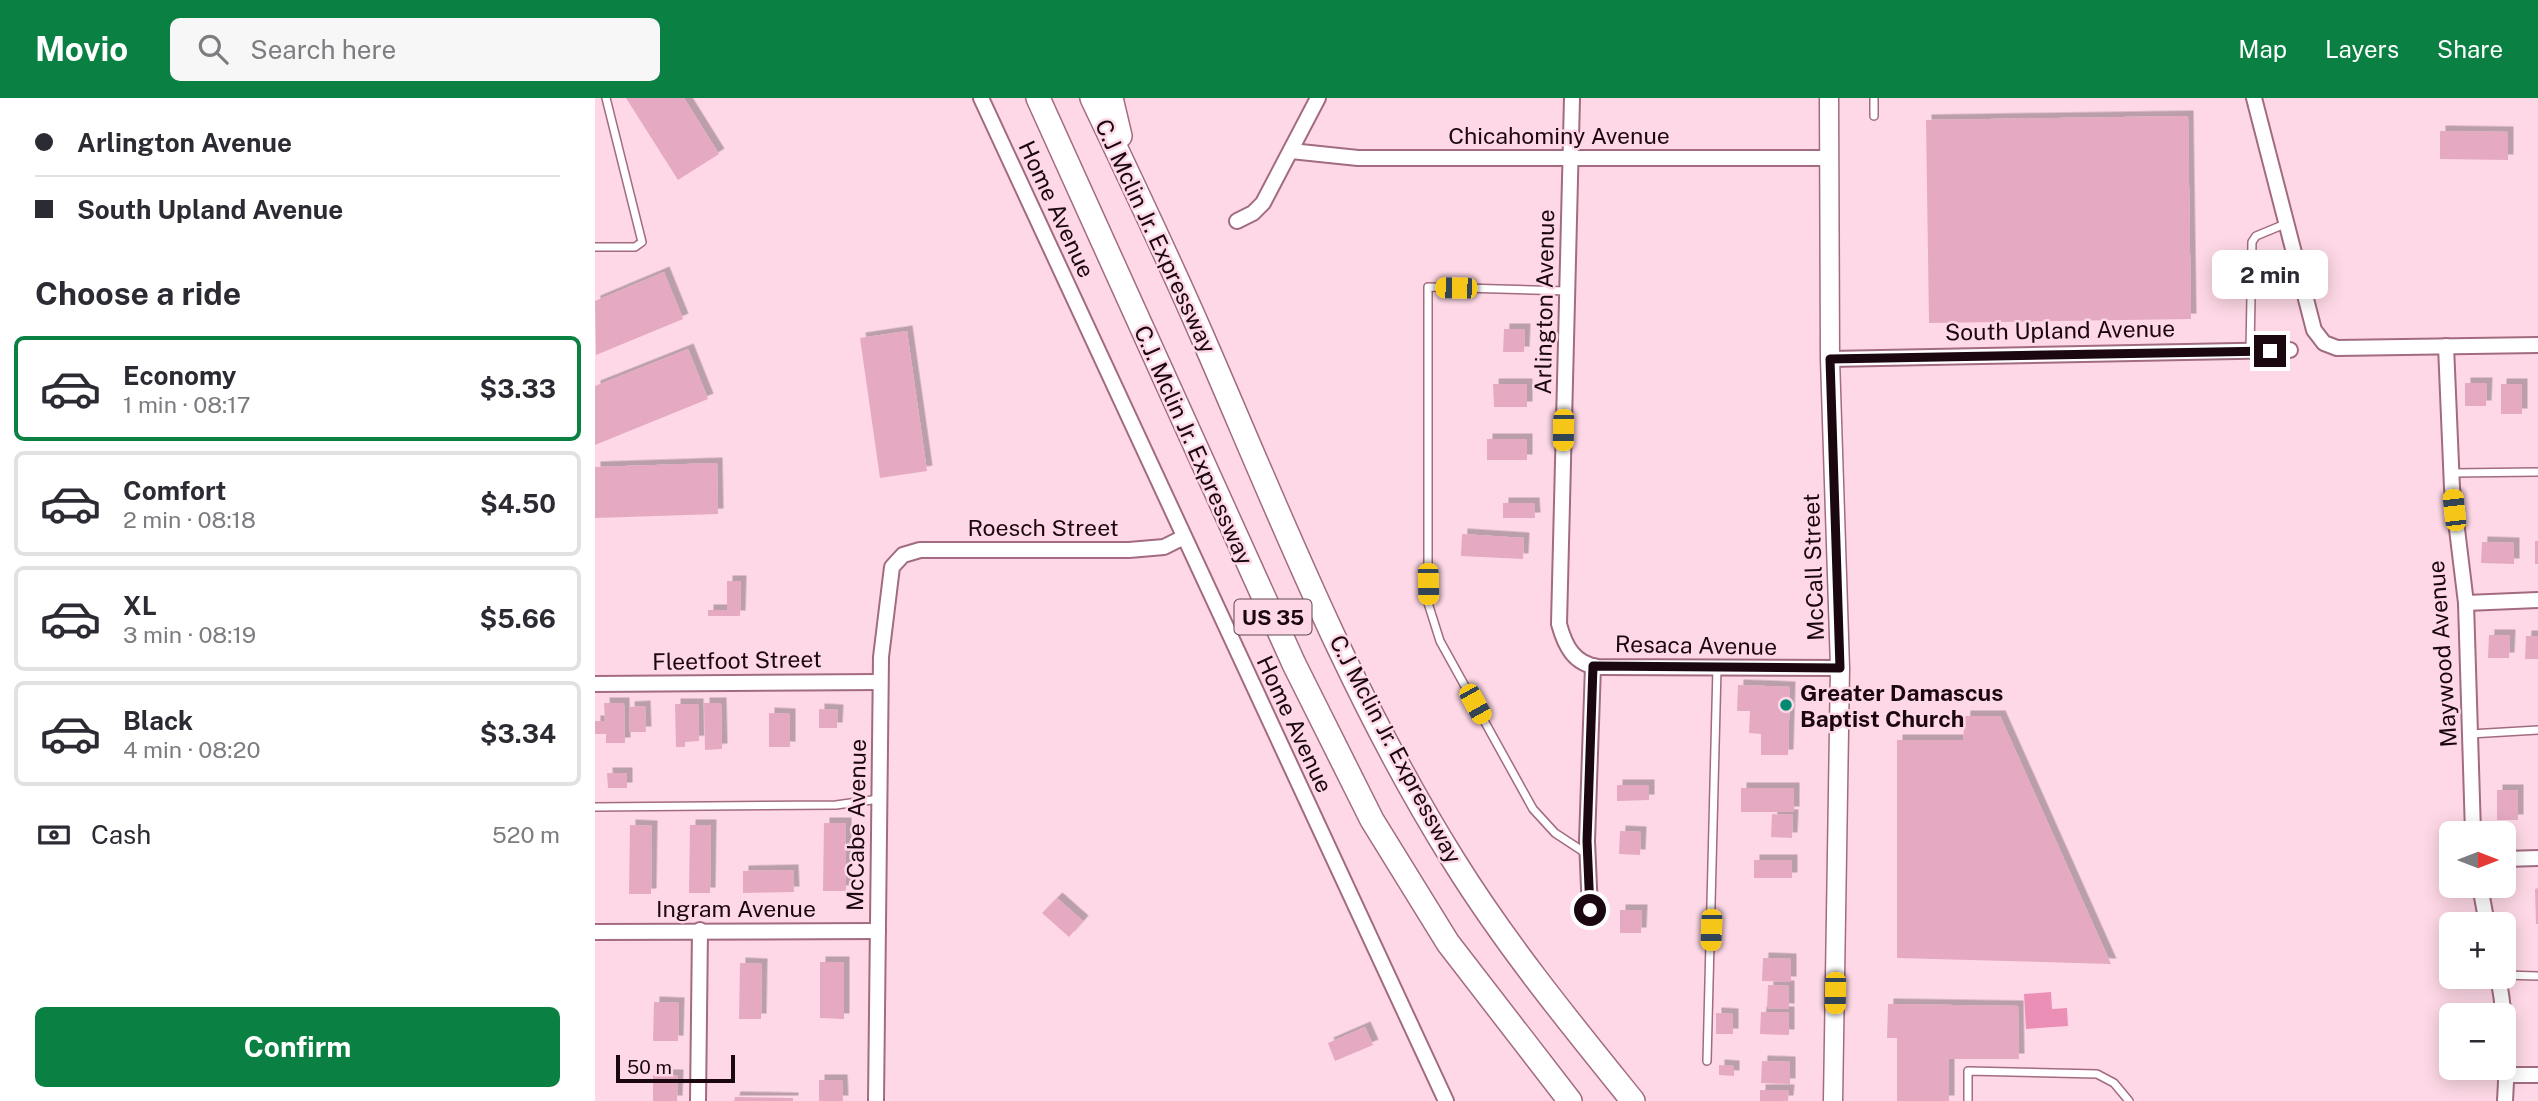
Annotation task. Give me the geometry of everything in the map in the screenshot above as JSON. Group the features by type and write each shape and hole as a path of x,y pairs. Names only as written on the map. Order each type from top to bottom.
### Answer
{"highway":[{"name":"C.J. Mclin Jr. Expressway","path":"1038,98 1283,639 1372,820 1448,943 1570,1101"},
{"name":"C.J Mclin Jr. Expressway","path":"1092,98 1320,605 1382,732 1454,861 1542,987 1633,1101"},
{"path":"1111,98 1131,180"}],"street":[{"name":"Home Avenue","path":"981,98 1182,538 1446,1101"},
{"path":"1237,221 1253,213 1263,203 1318,98"},
{"name":"Arlington Avenue","path":"1572,98 1559,624 1571,653 1593,666"},
{"name":"McCall Street","path":"1829,98 1830,359 1840,668 1833,1101"},
{"path":"2254,98 2315,330 2324,343 2337,348 2538,345"},
{"name":"Chicahominy Avenue","path":"1291,151 1358,158 1828,158"},
{"name":"Maywood Avenue","path":"2446,346 2451,473 2466,603 2473,821"},
{"name":"South Upland Avenue","path":"1830,359 2290,350"},
{"name":"Roesch Street","path":"903,555 920,550 1129,550 1164,547 1182,538"},
{"name":"McCabe Avenue","path":"876,1101 880,682 886,600 892,567 903,555"},
{"path":"2466,603 2538,600"},
{"path":"1590,910 1587,854 1593,666"},
{"name":"Resaca Avenue","path":"1593,666 1840,668"},
{"name":"Fleetfoot Street","path":"595,684 880,682"},
{"path":"2517,859 2538,858"},
{"path":"698,1101 700,930"},
{"name":"Ingram Avenue","path":"595,932 878,931"},
{"path":"2516,1075 2538,1075"},
{"path":"2505,1101 2507,1080"}],"lane":[{"path":"595,247 635,247 642,242 606,98"},
{"path":"1874,98 1874,116"},
{"path":"2250,351 2252,242 2256,236 2285,224"},
{"path":"1567,291 1428,287 1428,603 1440,642 1533,809 1555,833 1587,854"},
{"path":"2451,473 2538,472"},
{"path":"1707,1061 1717,667"},
{"path":"2469,734 2538,730"},
{"path":"595,807 836,805 879,799"},
{"path":"2516,975 2538,976"},
{"path":"1968,1101 1968,1070 2097,1074 2114,1083 2129,1101"}],"shaded area":[{"path":"2051,992 2052,1009 2067,1008 2068,1026 2026,1029 2024,994"}],"building":[{"path":"626,98 684,98 719,154 678,180"},
{"path":"2188,116 2191,319 1929,323 1926,120"},
{"path":"2440,131 2508,132 2508,160 2440,159"},
{"path":"664,272 683,319 596,355 595,301"},
{"path":"1504,329 1525,329 1524,352 1503,352"},
{"path":"907,331 927,471 880,478 860,338"},
{"path":"688,349 708,399 595,445 595,386"},
{"path":"2465,383 2487,383 2486,406 2465,406"},
{"path":"1493,384 1527,384 1527,407 1494,407"},
{"path":"2501,384 2522,384 2522,414 2501,414"},
{"path":"1487,439 1527,439 1527,460 1487,460"},
{"path":"717,463 718,514 595,518 595,467"},
{"path":"1503,503 1534,503 1535,518 1503,518"},
{"path":"1462,534 1524,538 1523,559 1461,556"},
{"path":"2535,541 2538,541 2538,564 2535,564"},
{"path":"2482,542 2514,543 2514,564 2481,563"},
{"path":"727,581 741,581 740,616 708,616 708,610 727,610"},
{"path":"2489,635 2510,635 2509,658 2488,658"},
{"path":"2526,636 2538,636 2538,659 2525,659"},
{"path":"1738,685 1790,687 1788,755 1761,755 1761,734 1749,733 1750,711 1737,711"},
{"path":"604,703 624,703 625,743 606,743 606,734 595,734 595,721 605,721"},
{"path":"704,703 721,703 722,749 705,750"},
{"path":"675,704 698,704 699,741 685,742 685,747 676,747"},
{"path":"645,706 646,732 630,732 629,707"},
{"path":"819,709 838,710 837,728 819,728"},
{"path":"769,713 790,714 790,747 769,747"},
{"path":"1965,716 2000,716 2111,964 1897,958 1897,740 1963,740"},
{"path":"607,773 627,773 627,788 608,788"},
{"path":"1617,785 1649,785 1649,800 1617,801"},
{"path":"1741,788 1794,788 1794,812 1741,812"},
{"path":"2497,790 2518,790 2518,820 2497,820"},
{"path":"1772,814 1793,815 1792,838 1771,837"},
{"path":"824,823 846,823 846,891 823,891"},
{"path":"630,825 652,826 651,894 629,894"},
{"path":"690,825 711,825 710,893 689,893"},
{"path":"1620,831 1641,832 1640,855 1619,854"},
{"path":"1754,860 1792,860 1792,878 1754,878"},
{"path":"793,870 794,892 743,893 743,871"},
{"path":"2538,888 2538,924 2536,924 2535,889"},
{"path":"1057,898 1083,921 1069,937 1042,913"},
{"path":"1620,910 1642,910 1641,933 1620,933"},
{"path":"1763,958 1791,959 1791,982 1762,981"},
{"path":"820,962 844,962 844,1019 820,1018"},
{"path":"740,963 762,964 761,1019 739,1019"},
{"path":"1768,985 1789,986 1789,1009 1767,1008"},
{"path":"654,1002 679,1003 678,1041 653,1041"},
{"path":"1888,1004 2018,1006 2019,1059 1949,1059 1949,1101 1897,1101 1897,1038 1887,1038"},
{"path":"1761,1012 1789,1012 1789,1035 1760,1034"},
{"path":"1716,1013 1733,1014 1733,1034 1716,1034"},
{"path":"1365,1027 1373,1045 1335,1061 1328,1043"},
{"path":"1762,1061 1790,1062 1790,1084 1761,1083"},
{"path":"1719,1065 1734,1066 1734,1076 1719,1075"},
{"path":"653,1075 678,1075 677,1101 653,1101"},
{"path":"819,1080 842,1080 843,1101 819,1101"},
{"path":"1760,1090 1789,1090 1788,1101 1760,1101"},
{"path":"735,1097 793,1098 793,1101 734,1101"}],"place":[{"name":"Greater Damascus Baptist Church","path":"1786,705"}],"route":[{"path":"1590,910 1587,841 1593,666 1840,668 1830,359 1931,355 2270,351"}]}
